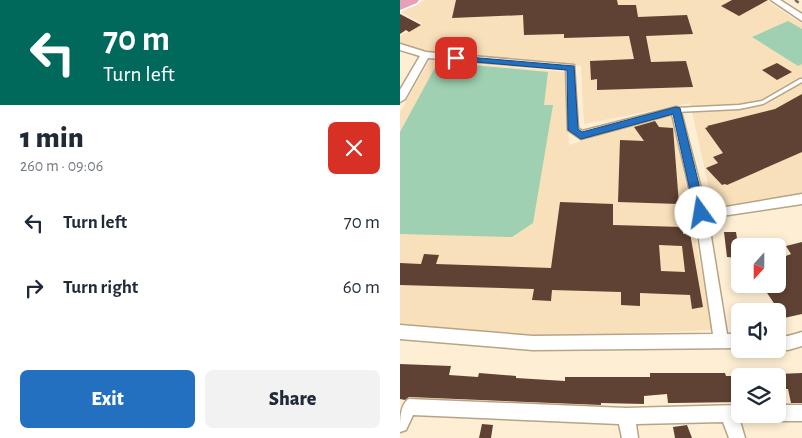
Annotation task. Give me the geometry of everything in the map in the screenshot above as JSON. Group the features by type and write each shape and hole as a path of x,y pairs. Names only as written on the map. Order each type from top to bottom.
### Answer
{"highway":[{"path":"400,6 412,0"}],"street":[{"path":"776,0 802,18"},
{"path":"400,47 425,55 571,67 573,130 581,135 676,110 701,213 721,340"},
{"path":"400,99 425,55"},
{"path":"701,213 714,214 802,199"},
{"path":"400,332 534,343 731,341"},
{"path":"786,343 802,339"},
{"path":"400,424 409,406 626,416 731,413"},
{"path":"786,413 802,413"},
{"path":"626,416 630,438"},
{"path":"736,423 737,438"}],"lane":[{"path":"676,110 738,107 763,102 802,80"}],"shaded area":[{"path":"425,0 766,0 802,24 802,193 714,211 690,103 584,124 581,66 428,52 400,45 400,36 423,24 401,12"},
{"path":"430,60 565,72 569,145 673,113 712,330 535,337 400,326 400,112"}],"green space":[{"path":"788,21 802,29 802,64 798,66 752,37"},
{"path":"438,62 548,72 544,105 553,105 533,223 512,237 400,234 400,132"}],"building":[{"path":"456,0 617,0 618,5 636,5 638,17 687,15 693,34 646,36 651,62 686,61 693,87 597,90 597,79 591,80 590,61 634,59 629,36 564,38 564,34 524,35 523,15 452,18"},
{"path":"732,0 768,0 739,16 721,6"},
{"path":"400,14 421,25 409,32 406,30 400,34"},
{"path":"777,63 792,72 777,80 762,70"},
{"path":"802,94 802,152 727,185 722,185 706,168 718,163 713,157 723,153 705,128 707,126 775,109"},
{"path":"655,121 659,127 673,128 679,204 618,202 620,140 644,141 634,127"},
{"path":"560,202 613,204 613,225 683,227 683,234 690,233 703,307 692,309 690,295 640,293 640,306 621,305 621,292 552,290 551,301 532,300 534,289 400,285 400,263 421,264 424,254 439,255 436,264 551,268","holes":["659,245 682,246 685,272 661,271"]},
{"path":"724,232 736,232 737,238 731,238 731,257 727,257"},
{"path":"802,242 802,314 786,318 786,303 774,303 767,293 786,293 786,256 791,254 786,246"},
{"path":"400,364 451,366 449,375 478,377 479,373 516,376 516,378 565,381 565,377 650,377 650,373 725,373 726,376 731,376 731,402 668,403 667,394 644,396 644,404 601,403 601,405 409,397 405,400 400,399"},
{"path":"802,373 802,403 791,403 788,389 786,389 786,374"},
{"path":"482,424 493,425 491,438 479,438"},
{"path":"687,425 692,438 675,438 673,427"}],"railway":[{"path":"795,0 802,5"}],"route":[{"path":"456,58 571,67 573,70 573,130 581,135 676,110 701,213"}]}
